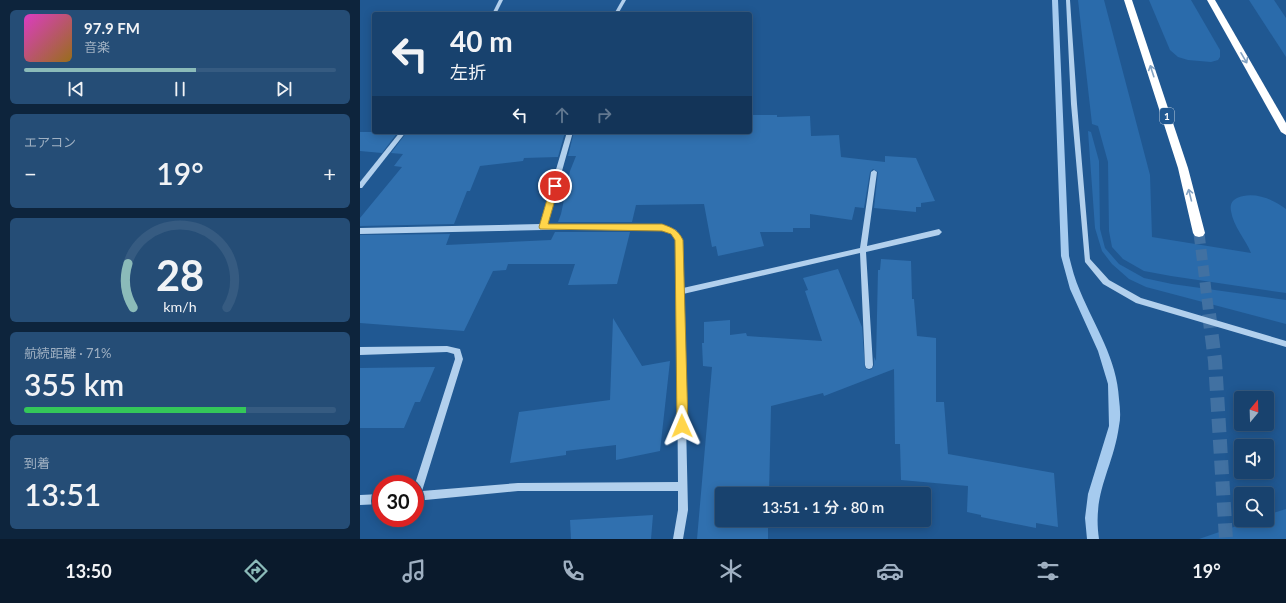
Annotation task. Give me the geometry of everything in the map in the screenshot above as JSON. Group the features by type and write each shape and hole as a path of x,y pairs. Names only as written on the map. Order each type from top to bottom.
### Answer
{"highway":[{"name":"1","path":"1128,0 1183,168 1199,233"},
{"path":"1211,0 1286,132"},
{"path":"1216,0 1232,38"}],"street":[{"path":"495,12 501,0"},
{"path":"617,12 624,0"},
{"path":"1068,0 1074,104 1087,260 1106,282 1139,301 1286,344"},
{"path":"360,186 401,134"},
{"path":"543,227 569,134"},
{"path":"869,365 863,250 874,172"},
{"path":"360,231 543,227 662,227 674,232 679,240 683,486 683,510 678,539"},
{"path":"680,292 939,232"},
{"path":"360,351 447,349 457,351 459,359 423,475"},
{"path":"424,495 518,487 683,486"},
{"path":"360,500 372,499"}],"shaded area":[{"path":"1078,0 1104,0 1150,175 1152,237 1251,253 1234,222 1231,204 1237,198 1250,195 1269,199 1286,209 1286,293 1144,271 1123,259 1112,247 1109,231 1108,162 1098,126 1092,124"},
{"path":"1149,0 1191,0 1220,50 1220,57 1218,60 1211,62 1188,60 1178,57 1170,50"},
{"path":"1249,0 1274,0 1286,18 1286,57"},
{"path":"1088,131 1091,132 1099,161 1100,229 1105,248 1119,264 1144,278 1172,284 1286,300 1286,324 1146,287 1129,279 1112,264 1102,251 1095,228"},
{"path":"1286,509 1286,539 1199,539 1234,527 1274,527 1274,513"}],"building":[{"path":"752,115 777,115 777,117 810,116 811,136 839,135 841,157 885,162 885,156 916,158 935,201 921,203 921,207 916,207 916,212 874,208 878,172 873,169 870,172 864,208 855,207 852,220 810,214 810,228 793,228 793,232 760,232 764,246 718,256 716,246 712,247 704,204 636,205 632,222 558,222 570,171 576,156 568,156 574,134 752,134"},
{"path":"360,132 372,132 372,134 396,134 382,153 360,151"},
{"path":"405,134 564,134 558,157 524,158 523,161 480,166 470,191 467,191 454,224 360,226 360,218 402,167 394,166 403,154 391,153"},
{"path":"555,232 630,232 617,284 568,285 575,264 508,264 506,270 493,271 464,331 360,323 360,235 450,234 446,245 551,240"},
{"path":"881,259 911,261 912,299 914,299 917,336 936,338 936,402 944,402 948,454 1054,473 1058,527 1036,523 1036,528 981,517 981,515 967,512 968,486 901,480 900,444 895,444 894,369 824,396 823,393 771,406 769,487 715,487 715,527 768,527 768,539 697,539 712,367 703,366 702,343 704,343 704,322 730,320 730,335 746,333 747,336 822,341 805,291 808,290 803,278 838,269 862,327 865,368 869,370 872,369 874,365 874,357 876,361 878,270 880,270"},
{"path":"613,318 642,366 670,361 660,451 616,460 616,445 566,451 566,455 510,463 519,412 610,400"},
{"path":"435,367 420,402 415,402 404,428 360,428 360,368"},
{"path":"653,515 651,539 571,539 570,520"}],"waterway":[{"path":"1055,0 1065,256 1074,289 1103,351 1113,384 1114,426 1094,494 1091,518 1093,539"}],"tunnel":[{"path":"1199,233 1209,315"},
{"path":"1209,314 1215,361 1226,539"}],"route":[{"path":"555,186 543,227 662,227 674,232 679,240 682,426"}]}
